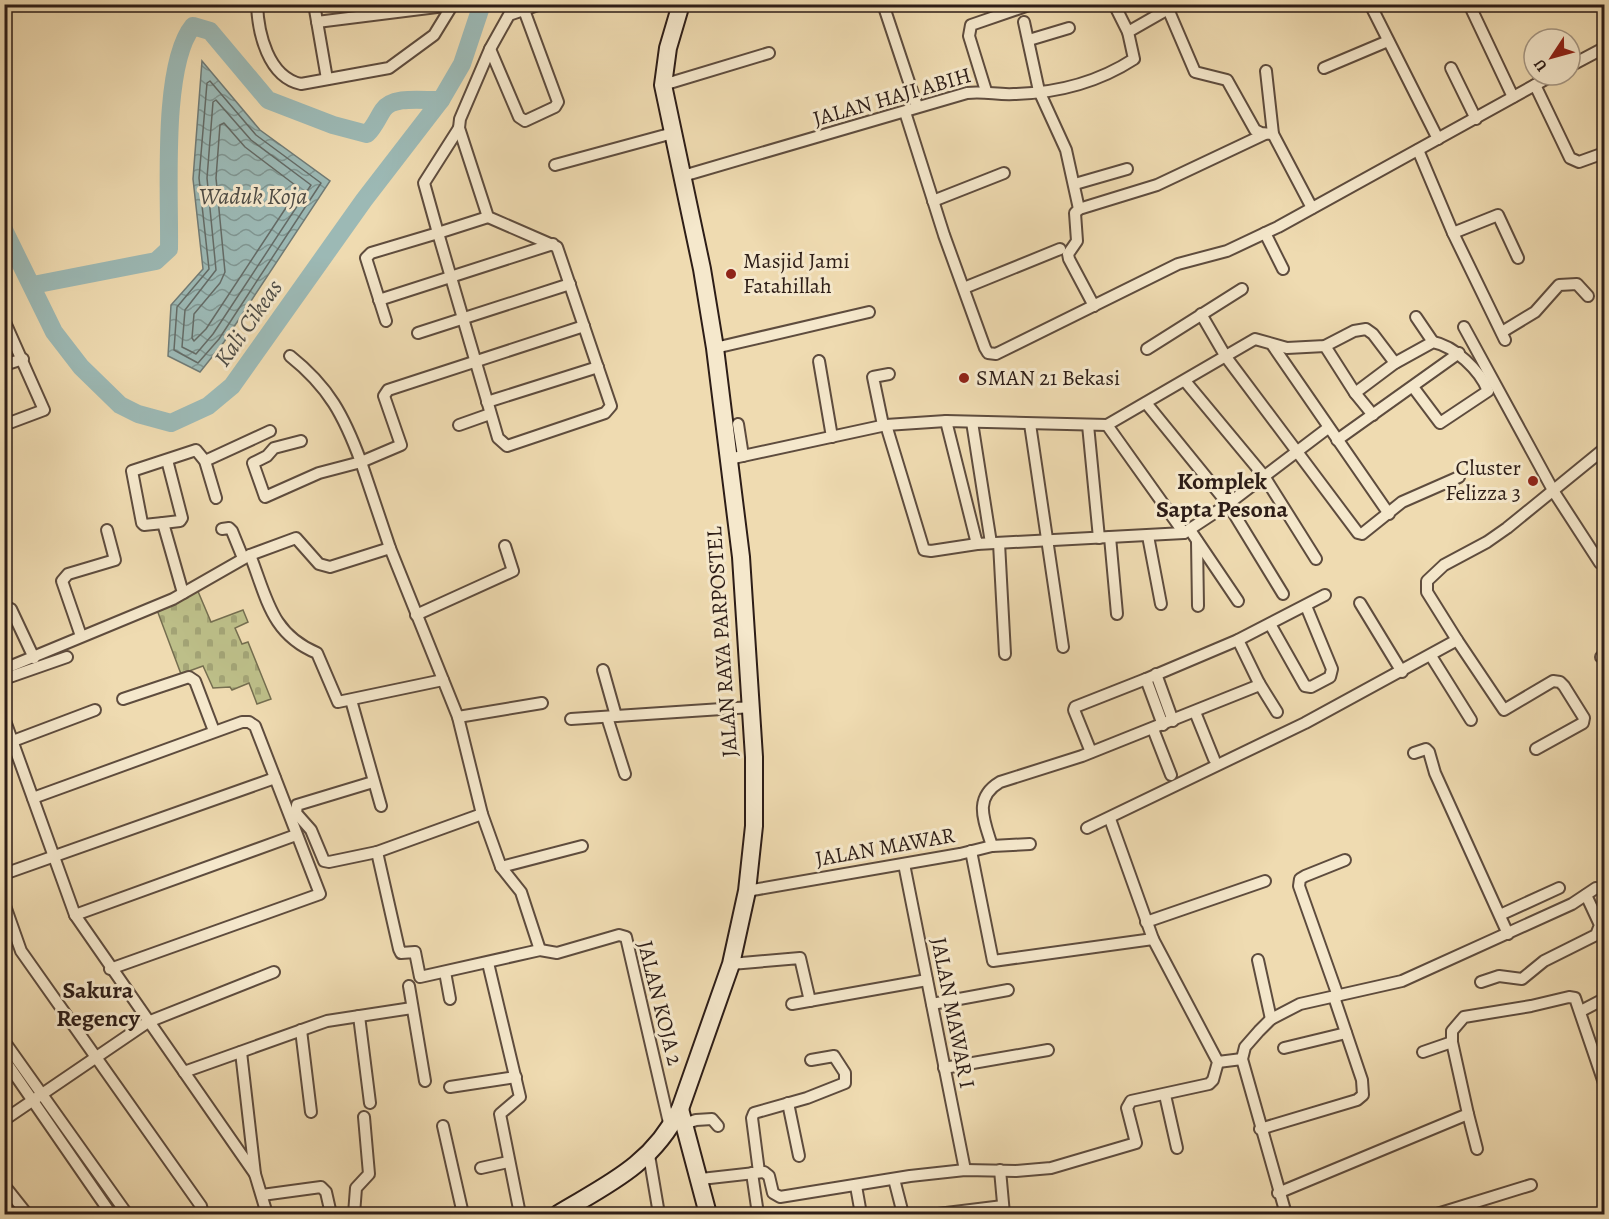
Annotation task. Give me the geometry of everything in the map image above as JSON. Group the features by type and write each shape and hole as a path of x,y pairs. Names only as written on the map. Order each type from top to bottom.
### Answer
{"main road":[{"name":"JALAN RAYA PARPOSTEL","path":"566,1212 649,1155 678,1121 731,964 747,891 754,826 752,707 736,458 702,269 663,85 668,48 681,4"},
{"path":"678,1121 701,1179 708,1215"}],"street":[{"path":"257,4 268,56 294,82 301,84 388,68 435,35 453,5"},
{"path":"314,4 327,79"},
{"path":"488,217 459,128 460,119 509,10 524,10 542,4"},
{"path":"883,4 917,106"},
{"path":"986,91 969,36 971,25 1032,4"},
{"path":"1114,4 1128,32 1172,7 1195,72 1227,80 1255,130 1269,134"},
{"path":"1370,4 1438,139"},
{"path":"1469,4 1513,97"},
{"path":"317,22 453,5"},
{"path":"490,49 519,117 525,121 555,107 558,102 524,10"},
{"path":"1024,22 1039,91 1066,150 1079,209"},
{"path":"1029,40 1069,28"},
{"name":"JALAN HAJI ABIH","path":"683,176 917,106 986,91 1013,94 1062,90 1092,82 1134,59 1128,32"},
{"path":"1324,68 1388,41"},
{"path":"1582,60 1605,48"},
{"path":"663,85 769,53"},
{"path":"1451,68 1476,119"},
{"path":"1266,71 1269,134 1312,208"},
{"path":"905,111 933,201 988,353 996,354 1178,264 1227,251 1265,233 1531,87"},
{"path":"1536,87 1570,158 1579,162 1605,153"},
{"path":"386,321 366,263 368,256 438,233 488,217 557,247 611,406 605,413 507,446 498,438 449,277 438,233 423,183 459,128"},
{"path":"555,165 673,133"},
{"path":"1094,306 1068,254 1077,241 1075,213 1079,209 1156,185 1269,134"},
{"path":"1418,150 1453,233 1503,336 1535,312 1558,285 1577,285 1588,296"},
{"path":"1074,184 1127,169"},
{"path":"933,201 1004,173"},
{"path":"1453,233 1498,215 1518,258"},
{"path":"1265,233 1282,269"},
{"path":"379,300 553,244"},
{"path":"964,288 1060,249"},
{"path":"418,333 570,285"},
{"path":"1147,349 1242,289"},
{"path":"715,348 869,312"},
{"path":"1201,314 1226,357 1358,533 1362,534 1402,502 1459,477"},
{"path":"1416,316 1433,342"},
{"path":"4,320 23,358 44,410 4,425"},
{"path":"301,441 274,448 267,456 253,463 265,497 319,472 361,462 401,445 384,396 388,390 584,326"},
{"path":"1464,327 1554,492 1600,563"},
{"path":"738,424 736,458 885,425 946,421 1107,425 1255,339 1273,346 1325,346 1354,331 1366,329 1373,334 1395,363"},
{"path":"1355,393 1395,363 1433,342 1446,344 1460,355 1488,391 1444,422 1439,422 1413,387"},
{"path":"1273,346 1389,514"},
{"path":"1325,346 1355,393 1373,415"},
{"path":"1336,440 1460,355"},
{"path":"291,356 315,376 334,401 361,462 390,548 458,717 483,814 501,867 521,892 540,950 420,977 415,952 401,953 399,949 377,852"},
{"path":"4,365 23,358"},
{"path":"819,361 832,437"},
{"path":"487,402 598,367"},
{"path":"889,374 873,377 885,425 924,550 932,551 977,544 1187,532 1228,504 1328,428"},
{"path":"1185,381 1264,476 1316,559"},
{"path":"1146,403 1228,504 1283,594"},
{"path":"459,425 490,414"},
{"path":"946,421 977,544"},
{"path":"972,422 995,543 1005,654"},
{"path":"1030,424 1063,647"},
{"path":"1088,425 1117,614"},
{"path":"1107,425 1187,532 1197,541 1238,601"},
{"path":"205,461 270,431"},
{"path":"1536,749 1583,723 1584,717 1564,686 1560,682 1553,681 1504,710 1427,592 1427,581 1444,565 1487,542 1554,492 1605,449"},
{"path":"166,460 182,518 180,521 144,525 131,474 134,470 196,450 205,461 216,498"},
{"path":"163,523 183,592"},
{"path":"222,529 229,528 232,531 279,626 296,643 317,653 338,702 443,680"},
{"path":"81,636 62,581 68,574 115,560 106,530"},
{"path":"1148,536 1161,604"},
{"path":"4,669 173,599 246,557 296,538 319,564 330,567 390,548"},
{"path":"1197,541 1198,606"},
{"path":"416,615 513,571 505,546"},
{"path":"1091,752 1074,710 1075,707 1238,640 1324,595"},
{"path":"1360,603 1402,672"},
{"path":"1270,624 1305,686 1321,682 1330,677 1332,672 1306,606"},
{"path":"4,607 11,609 34,658"},
{"path":"1238,640 1259,683 1277,712"},
{"path":"1087,828 1110,819 1305,723 1457,640"},
{"path":"1431,656 1471,720"},
{"path":"4,679 67,657"},
{"path":"603,670 625,774"},
{"path":"123,699 189,677 195,681 214,731"},
{"path":"1151,677 1163,725 1171,775"},
{"path":"992,846 983,802 989,789 1000,782 1163,725 1259,683"},
{"path":"351,700 381,806"},
{"path":"458,717 542,704"},
{"path":"571,719 752,707"},
{"path":"13,741 94,710"},
{"path":"1195,712 1214,759"},
{"path":"4,718 75,915 110,969 255,1174"},
{"path":"33,798 214,731 242,722 249,722 255,726 320,894 110,969"},
{"path":"1414,753 1426,749 1430,752 1435,773 1508,934"},
{"path":"4,874 274,778"},
{"path":"373,782 306,800 297,805 296,813 310,830 324,861 329,862 377,852 483,814"},
{"path":"701,1179 767,1173 773,1193 780,1197 965,1170 1051,1168 1134,1144 1137,1140 1128,1104 1209,1084 1213,1080 1218,1062 1153,939 1110,819"},
{"path":"75,915 296,835"},
{"name":"JALAN MAWAR","path":"747,891 904,864 992,846 1030,844"},
{"path":"501,867 582,846"},
{"path":"971,851 993,961 1153,939"},
{"path":"1260,1129 1357,1100 1363,1095 1362,1080 1299,886 1300,879 1305,876 1345,860"},
{"name":"JALAN MAWAR I","path":"904,864 965,1170"},
{"path":"1146,922 1265,881"},
{"path":"1500,915 1559,888"},
{"path":"1286,1215 1242,1059 1245,1047 1271,1019 1300,1004 1402,981 1572,904 1596,888"},
{"path":"1481,982 1499,976 1522,979 1544,961 1593,938 1599,932 1602,923 1586,895"},
{"path":"4,903 21,951 201,1206 203,1215"},
{"name":"JALAN KOJA 2","path":"540,950 557,953 619,935 626,937 678,1121"},
{"path":"731,964 800,958 810,1001"},
{"path":"1258,960 1271,1019"},
{"path":"488,963 520,1097 515,1104 500,1114 520,1215"},
{"path":"4,1120 148,1022 274,972"},
{"path":"445,972 450,999"},
{"path":"792,1004 927,980"},
{"path":"409,986 425,1081"},
{"path":"932,1004 1008,990"},
{"path":"1477,1149 1452,1042 1452,1031 1464,1017 1569,997 1576,999 1605,1083"},
{"path":"1581,1011 1605,999"},
{"path":"184,1072 327,1021 412,1008"},
{"path":"359,1016 370,1103"},
{"path":"301,1030 311,1112"},
{"path":"1284,1047 1346,1033"},
{"path":"4,1041 111,1215"},
{"path":"1423,1052 1452,1042"},
{"path":"944,1068 1048,1050"},
{"path":"241,1052 255,1174 267,1215"},
{"path":"758,1215 753,1115 845,1083 845,1073 834,1056 810,1060"},
{"path":"4,1059 38,1097 127,1215"},
{"path":"1218,1062 1242,1059"},
{"path":"450,1087 516,1077"},
{"path":"1165,1095 1177,1148"},
{"path":"788,1103 799,1156"},
{"path":"1278,1193 1468,1114"},
{"path":"354,1215 356,1188 369,1174 364,1117"},
{"path":"678,1121 712,1119 718,1126"},
{"path":"442,1126 463,1215"},
{"path":"649,1155 659,1215"},
{"path":"480,1168 508,1162"},
{"path":"938,1214 1003,1210 1000,1170"},
{"path":"894,1179 903,1215"},
{"path":"4,1185 9,1197 27,1215"},
{"path":"1437,1215 1531,1185"},
{"path":"856,1186 861,1215"},
{"path":"262,1195 321,1187 326,1192 330,1215"}],"green space":[{"path":"197,589 211,622 243,610 248,622 235,628 242,644 248,642 271,699 257,704 249,683 232,690 230,687 213,688 203,666 181,674 157,610 176,603"}],"water":[{"name":"Waduk Koja","path":"202,61 260,130 330,181 224,342 200,372 168,356 171,305 203,269 193,179"}],"waterway":[{"name":"Kali Cikeas","path":"4,230 54,332 81,367 120,405 138,414 171,423 208,406 232,386 364,200 441,100 462,64 482,4"},
{"path":"33,285 156,261 169,249 169,132 172,100 176,70 183,45 193,26 210,31 268,100 333,125 367,134 383,110 394,102 441,100"}],"place":[{"name":"Masjid Jami Fatahillah","path":"731,274"},
{"name":"SMAN 21 Bekasi","path":"964,378"},
{"name":"Cluster Felizza 3","path":"1533,481"}],"district":[{"name":"Komplek Sapta Pesona","path":"1222,495"},
{"name":"Sakura Regency","path":"98,1004"}]}
